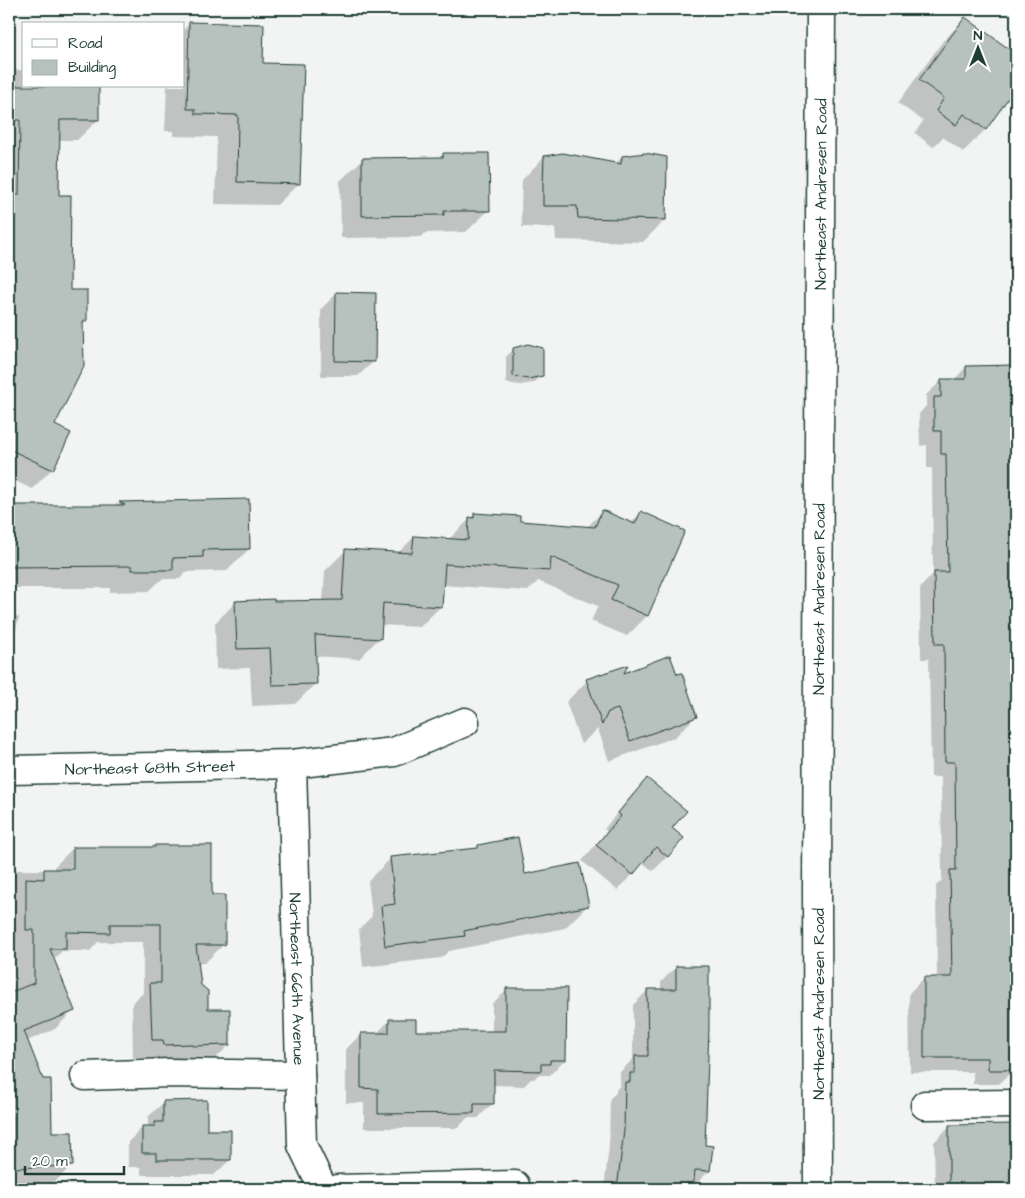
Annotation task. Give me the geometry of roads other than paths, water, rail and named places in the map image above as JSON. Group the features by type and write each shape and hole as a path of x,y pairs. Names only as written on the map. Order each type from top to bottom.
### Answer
{"main road":[{"name":"Northeast Andresen Road","path":"818,1189 821,9"},
{"name":"Northeast 68th Street","path":"9,770 292,764 394,752 465,722"},
{"name":"Northeast 66th Avenue","path":"292,764 302,1144 323,1189"},
{"path":"84,1076 169,1073 300,1075"},
{"path":"925,1105 1016,1104"},
{"path":"338,1189 515,1185"}]}
